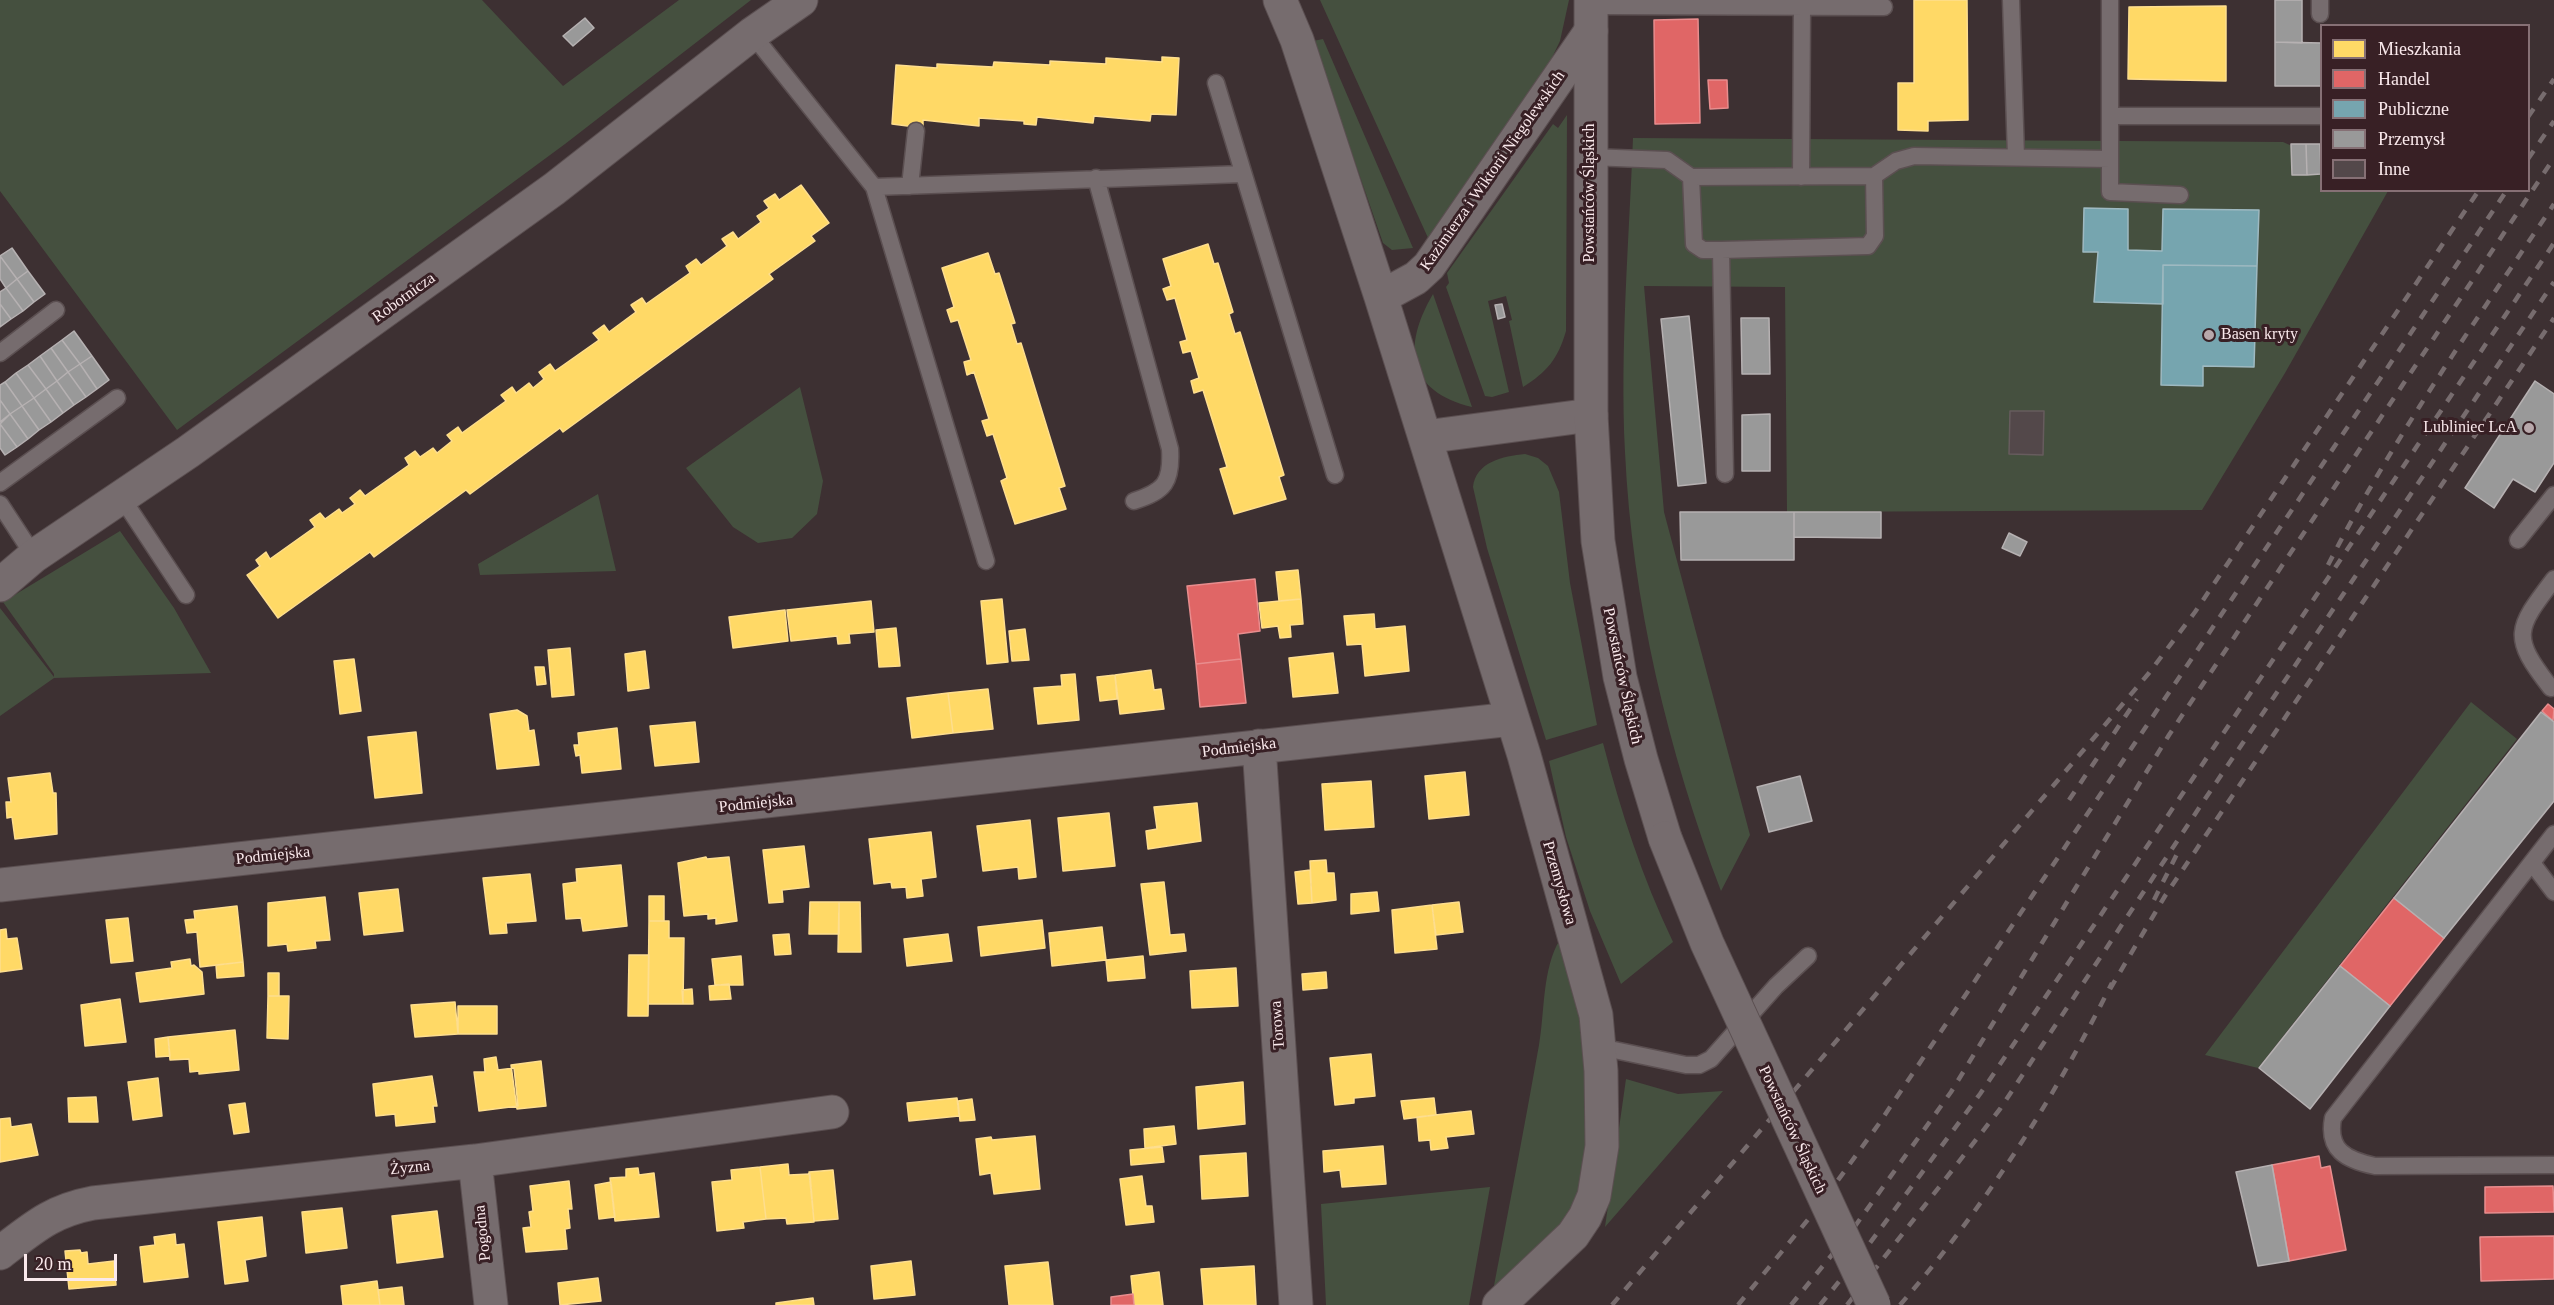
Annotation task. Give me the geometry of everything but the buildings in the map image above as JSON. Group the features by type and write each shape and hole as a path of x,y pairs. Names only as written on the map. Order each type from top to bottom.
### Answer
{"street":[{"name":"Robotnicza","path":"0,585 34,556 122,498 554,189 752,34 801,0"},
{"path":"1280,0 1297,40 1425,437 1591,415"},
{"name":"Kazimierza i Wiktorii Niegolewskich","path":"1381,297 1416,278 1429,266 1591,12"},
{"name":"Powstańców Śląskich","path":"1591,12 1591,415 1598,541 1620,677 1641,759 1665,838 1711,953 1874,1305"},
{"name":"Przemysłowa","path":"1425,437 1512,719 1589,984 1600,1047 1602,1146 1594,1196 1585,1217 1573,1235 1500,1305"},
{"name":"Podmiejska","path":"0,885 737,806 1512,719"},
{"name":"Torowa","path":"1259,746 1296,1305"},
{"name":"Żyzna","path":"0,1253 50,1215 70,1207 93,1203 475,1161 832,1112"},
{"name":"Pogodna","path":"475,1161 491,1305"}],"lane":[{"path":"2011,0 2016,157"},
{"path":"2110,0 2110,192 2180,195"},
{"path":"1591,12 1696,3 1884,7"},
{"path":"1801,177 1802,7"},
{"path":"752,34 874,187 986,561"},
{"path":"1216,83 1335,475"},
{"path":"2111,116 2320,116"},
{"path":"910,186 916,131"},
{"path":"1590,157 1667,160 1691,177 1874,176 1906,157 2110,159"},
{"path":"874,187 1243,174"},
{"path":"1691,177 1694,244 1703,250 1721,250 1869,246 1875,236 1874,176"},
{"path":"1096,178 1170,449 1171,468 1164,486 1152,495 1134,501"},
{"path":"1721,250 1725,474"},
{"path":"0,353 56,310"},
{"path":"0,483 117,398"},
{"path":"2518,540 2554,495"},
{"path":"122,498 186,596"},
{"path":"0,504 34,556"},
{"path":"2551,688 2531,663 2524,650 2522,632 2526,616 2554,579"},
{"path":"2554,834 2333,1118 2331,1130 2333,1142 2343,1153 2357,1162 2375,1166 2554,1165"},
{"path":"2532,863 2554,892"},
{"path":"1600,1047 1686,1065 1699,1065 1711,1059 1776,986 1808,956"}],"green space":[{"path":"0,0 482,0 563,86 679,0 751,0 565,144 177,430 0,191"},
{"path":"1320,0 1569,0 1560,41 1546,70 1429,240"},
{"path":"1323,39 1413,248 1392,250 1383,243 1313,41"},
{"path":"1567,115 1566,331 1550,364 1539,376 1523,387 1506,296 1488,301 1509,392 1492,397 1485,396 1446,287 1449,283 1447,273 1553,124 1558,128"},
{"path":"1633,138 2283,142 2292,146 2292,174 2320,174 2320,192 2387,192 2285,373 2202,510 1787,512 1785,287 1644,286 1664,512 1750,835 1721,891 1669,730 1644,619 1629,508 1625,452 1626,295"},
{"path":"1433,294 1472,407 1450,400 1434,390 1423,378 1416,364 1417,332 1423,313"},
{"path":"800,387 823,481 817,514 792,538 758,543 733,527 686,468"},
{"path":"1525,454 1538,458 1548,466 1559,492 1570,583 1597,725 1546,740 1487,548 1473,487 1475,478 1485,466 1508,456"},
{"path":"598,494 616,571 480,575 478,564"},
{"path":"120,531 174,608 211,673 54,678 0,716 0,608 54,677 3,602"},
{"path":"2471,702 2517,739 2258,1068 2205,1055"},
{"path":"1603,743 1633,844 1673,942 1621,984 1590,911 1566,837 1549,761"},
{"path":"1560,939 1588,1045 1587,1159 1574,1212 1492,1296 1539,1045 1547,977"},
{"path":"1626,1079 1678,1094 1723,1091 1605,1227"},
{"path":"1490,1187 1469,1305 1326,1305 1321,1204"}],"railway":[{"path":"2530,114 2554,79"},
{"path":"2530,156 2554,121"},
{"path":"1791,1305 1853,1229 1951,1092 2169,735 2554,158"},
{"path":"1612,1305 2149,673 2195,612 2478,192"},
{"path":"1738,1305 1820,1205 1878,1125 2506,192"},
{"path":"2328,565 2407,426 2554,204"},
{"path":"1820,1305 1867,1247 1980,1094 2554,243"},
{"path":"1847,1305 2000,1109 2205,799 2554,282"},
{"path":"2110,989 2165,896 2554,318"},
{"path":"2069,800 2137,699"},
{"path":"2154,900 2178,852"},
{"path":"1900,1305 1961,1230 2016,1151 2042,1110 2112,983"}],"place":[{"name":"Basen kryty","path":"2209,335"},
{"name":"Lubliniec LcA","path":"2529,428"}]}
